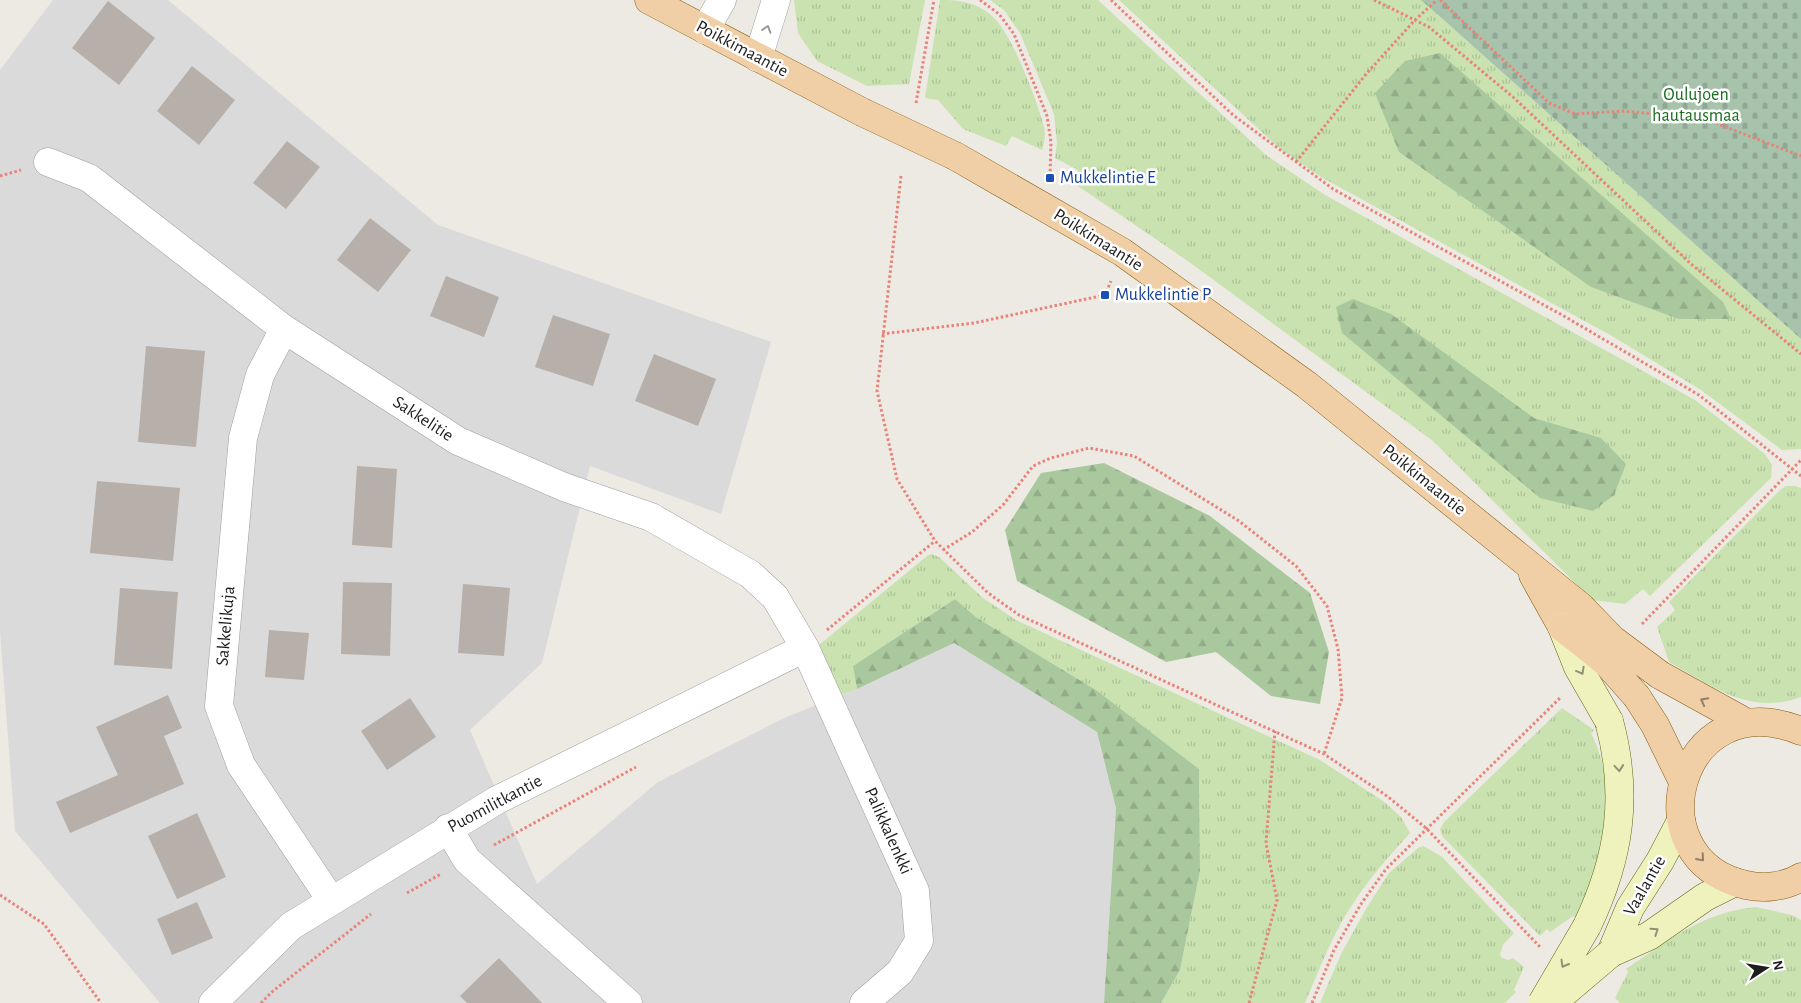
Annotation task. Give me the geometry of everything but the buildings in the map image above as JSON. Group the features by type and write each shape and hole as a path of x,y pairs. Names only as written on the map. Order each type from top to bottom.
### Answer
{"main road":[{"name":"Poikkimaantie","path":"649,0 862,112 955,156 1122,252 1306,385 1581,607 1613,640 1660,675 1747,723"},
{"name":"Poikkimaantie","path":"1528,565 1562,627 1606,662 1637,697 1655,724 1683,782"},
{"path":"1795,725 1765,722 1747,723 1730,728 1714,737 1695,757 1683,782 1680,800 1681,821 1688,841 1700,859 1716,873 1745,885 1782,892 1801,900"},
{"path":"1745,885 1777,886 1801,877"}],"street":[{"path":"705,30 722,0"},
{"path":"758,58 776,0"},
{"name":"Sakkelitie","path":"48,162 89,178 284,329 458,441 564,487 651,517 750,574 775,597 805,648"},
{"name":"Sakkelikuja","path":"284,329 260,375 244,438 219,706 241,765 331,900"},
{"path":"1542,1003 1587,926 1603,892 1616,845 1621,798 1617,749 1609,721 1578,667 1562,627"},
{"name":"Puomilitkantie","path":"213,1003 291,926 448,828 497,800 805,648"},
{"name":"Palikkalenkki","path":"805,648 915,891 919,941 900,972 864,1003"},
{"name":"Vaalantie","path":"1612,953 1630,908 1660,861 1681,821"},
{"path":"448,828 467,860 628,1003"},
{"name":"Vaalantie","path":"1552,1003 1612,953 1649,936 1705,897 1745,885"}],"path":[{"path":"916,103 934,0"},
{"path":"980,0 999,14 1014,34 1048,116 1051,142 1050,178 1040,204"},
{"path":"1112,0 1233,115 1333,189 1562,315 1699,395 1801,476"},
{"path":"1374,0 1429,27 1514,97 1691,264 1801,354"},
{"path":"1296,162 1367,73 1415,20 1439,0 1549,103 1575,114 1624,111 1706,119 1801,156"},
{"path":"901,176 877,391 897,479 935,541 988,593 1019,615 1324,754 1387,796 1426,828 1547,954"},
{"path":"882,334 974,322 1105,296 1122,252"},
{"path":"943,550 972,532 1003,505 1033,466 1051,458 1089,448 1134,456 1240,521 1296,566 1327,606 1338,649 1342,698 1324,754"},
{"path":"1635,631 1801,460"},
{"path":"805,648 935,541"},
{"path":"1312,1003 1334,950 1361,904 1386,869 1562,696"},
{"path":"1249,1003 1277,900 1266,843 1275,731"},
{"path":"398,897 644,763"},
{"path":"0,895 44,924 101,1003"},
{"path":"261,1003 273,991 373,912"}],"shaded area":[{"path":"53,0 168,0 438,225 771,342 721,514 590,466 542,663 470,730 537,884 658,782 784,718 857,689 954,643 1097,732 1116,808 1104,1003 160,1003 15,831 0,631 0,70"}],"green space":[{"path":"794,0 925,0 909,84 867,86 817,61 798,33"},
{"path":"940,0 961,1 981,8 993,17 1000,26 1016,53 1041,116 1045,130 1042,150 1012,136 1006,146 963,129 938,100 925,98"},
{"path":"990,0 1098,0 1266,155 1325,195 1695,400 1765,454 1772,465 1771,478 1650,596 1643,589 1625,604 1592,600 1433,441 1185,259 1072,182 1078,170 1055,158 1057,143 1054,114 1020,33 1004,10"},
{"path":"1119,0 1452,0 1437,14 1801,339 1801,449 1782,450 1701,390 1612,336 1321,177 1279,148"},
{"name":"Oulujoen hautausmaa","path":"1421,0 1801,0 1801,339 1437,14"},
{"path":"1440,53 1723,302 1731,319 1679,319 1591,287 1399,152 1375,93 1405,61"},
{"path":"1353,299 1391,314 1534,418 1601,438 1626,464 1614,495 1593,511 1540,498 1342,333 1336,307"},
{"path":"1104,463 1210,516 1310,593 1329,652 1320,704 1271,696 1216,652 1166,662 1017,581 1005,530 1041,473"},
{"path":"1786,486 1801,488 1801,697 1782,702 1764,703 1748,701 1716,689 1669,662 1657,627 1675,610 1669,602"},
{"path":"932,554 939,557 983,598 1016,620 1320,760 1383,801 1401,817 1410,833 1375,873 1348,911 1328,949 1305,1003 1161,1003 1180,970 1200,871 1199,769 1096,690 977,618 955,599 853,666 857,689 836,697 819,645 927,556"},
{"path":"955,599 977,618 1096,690 1199,769 1200,871 1180,970 1161,1003 1104,1003 1116,808 1097,732 954,643 857,689 853,666"},
{"path":"1562,708 1594,730 1591,733 1600,756 1605,779 1607,802 1605,826 1601,850 1594,873 1576,918 1573,916 1550,932 1547,929 1540,936 1442,836 1440,829 1444,822"},
{"path":"1423,846 1441,856 1514,933 1503,945 1500,954 1502,958 1508,960 1513,958 1524,967 1514,990 1516,992 1505,1003 1320,1003 1341,954 1389,873 1418,848"},
{"path":"1756,907 1792,915 1801,920 1801,1003 1620,1003 1615,998 1628,972 1626,969 1672,938 1703,921 1719,915"}],"place":[{"name":"Mukkelintie E","path":"1050,178"},
{"name":"Mukkelintie P","path":"1105,295"}]}
